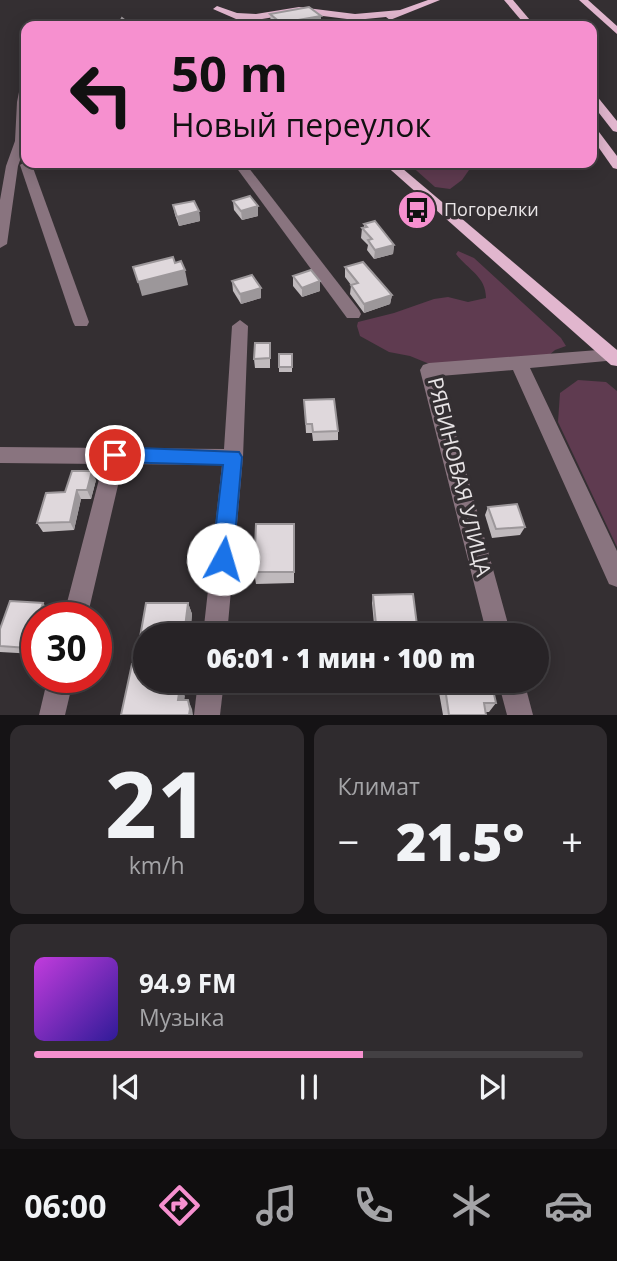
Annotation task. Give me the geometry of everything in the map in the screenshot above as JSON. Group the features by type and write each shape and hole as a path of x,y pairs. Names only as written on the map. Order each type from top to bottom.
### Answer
{"main road":[{"path":"382,21 436,0"},
{"path":"508,0 527,21"},
{"path":"583,0 617,31"},
{"path":"229,21 214,7 244,17 270,16 299,10 373,17 400,13"},
{"path":"338,15 344,21"},
{"path":"262,21 270,16"},
{"path":"597,103 617,129"},
{"path":"597,120 617,144"},
{"path":"597,137 617,165"},
{"path":"395,168 614,357"}],"street":[{"path":"0,244 19,165 21,141"},
{"path":"19,165 81,322"},
{"path":"243,168 354,314"},
{"path":"216,623 233,457 240,326"},
{"name":"РЯБИНОВАЯ УЛИЦА","path":"496,623 429,370 614,357"},
{"path":"518,362 617,576"},
{"path":"0,455 233,457"},
{"path":"79,602 115,455"},
{"path":"52,715 57,693"},
{"path":"207,715 210,693"},
{"path":"514,693 520,715"}],"shaded area":[{"path":"414,168 468,168 462,180 450,189 435,187"},
{"path":"458,251 474,258 561,338 566,346 555,350 539,364 432,365 410,356 389,352 360,336 358,322 434,299 448,297 468,302 486,298 483,284 456,254"},
{"path":"578,380 606,382 617,391 617,547 558,422 560,393"}],"building":[{"path":"309,7 321,16 279,21 270,14"},
{"path":"250,196 258,206 241,211 233,201"},
{"path":"194,201 199,211 177,217 173,205"},
{"path":"375,221 394,245 375,250 368,240 372,239 362,228 367,227 364,224"},
{"path":"173,257 175,263 181,261 185,270 138,282 133,267"},
{"path":"363,262 392,295 364,304 351,285 358,283 345,267"},
{"path":"311,270 320,281 302,288 293,276"},
{"path":"252,275 261,288 240,294 232,281"},
{"path":"255,343 270,343 270,358 254,359"},
{"path":"279,354 292,354 292,367 279,367"},
{"path":"334,399 338,431 313,432 312,424 306,424 304,400"},
{"path":"72,471 92,471 87,490 77,490 70,522 37,523 46,493 65,492"},
{"path":"517,504 525,527 496,529 488,507"},
{"path":"256,524 294,524 294,572 254,572"},
{"path":"413,594 417,623 376,623 373,595"},
{"path":"10,601 26,602 21,602 21,648 0,646 0,629"},
{"path":"146,603 188,603 186,623 142,623"},
{"path":"132,664 133,693 179,693 178,700 188,700 190,709 189,715 121,715"},
{"path":"446,693 494,693 496,703 484,703 486,715 449,715"}],"place":[{"name":"Погорелки","path":"417,210"}],"route":[{"path":"115,455 233,457 223,559"}]}
